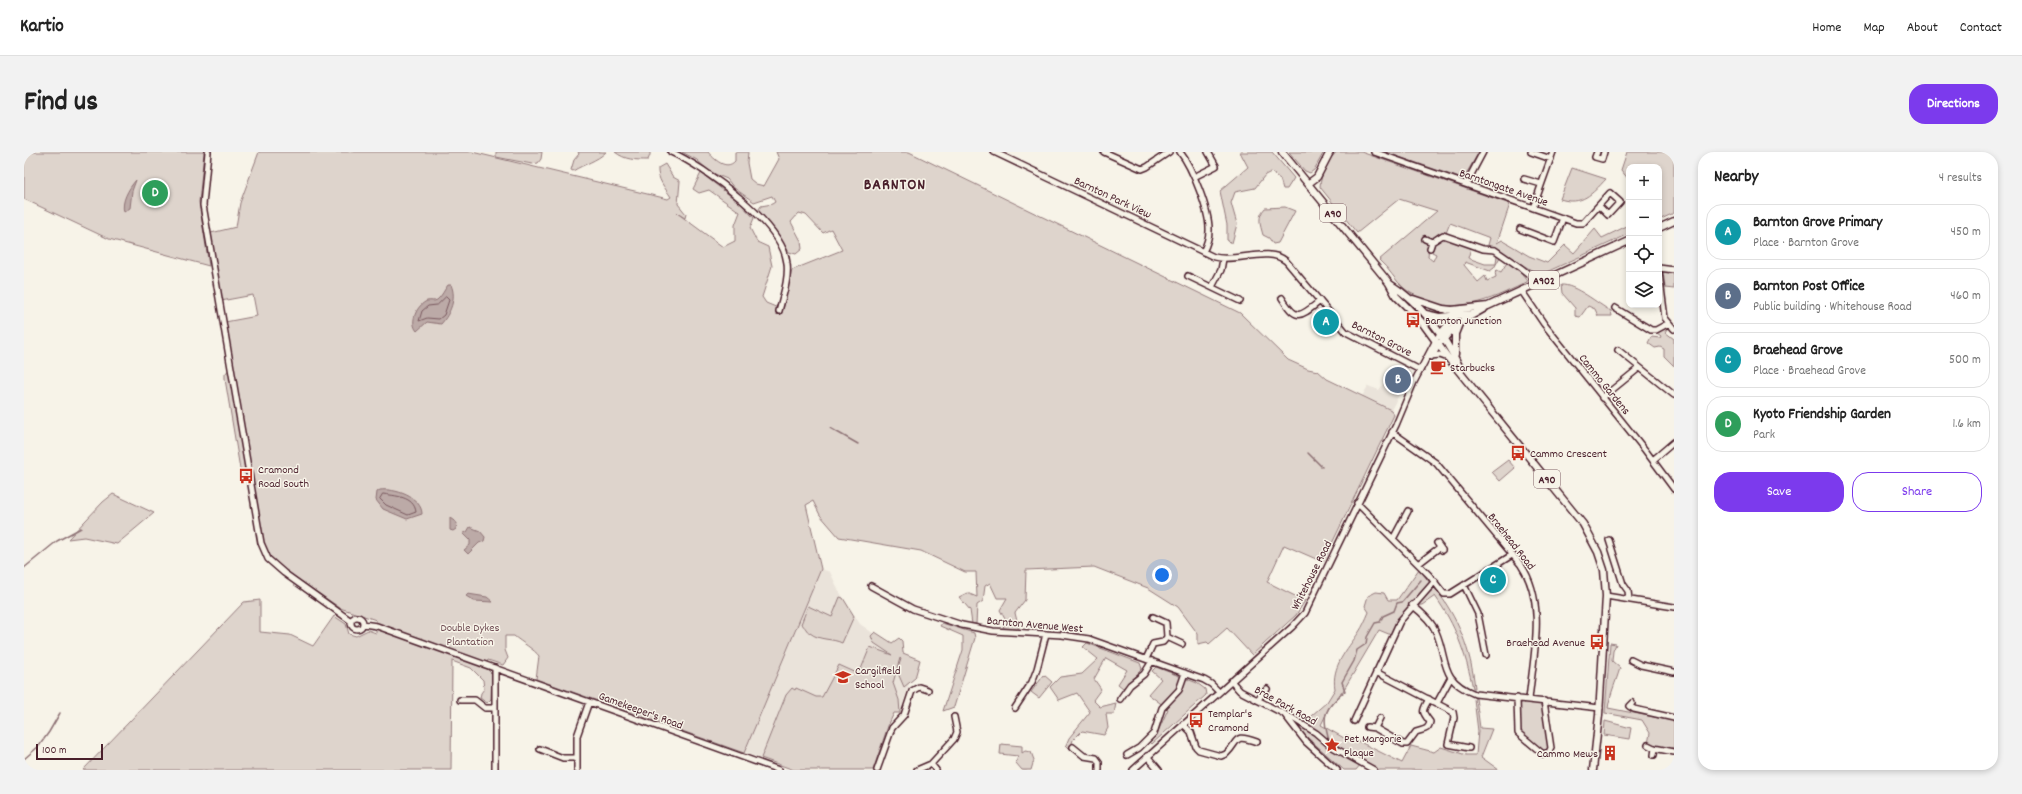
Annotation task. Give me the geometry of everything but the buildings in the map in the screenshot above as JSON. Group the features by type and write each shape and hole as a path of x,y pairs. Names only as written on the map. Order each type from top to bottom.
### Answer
{"main road":[{"name":"A90","path":"1282,152 1309,183 1389,283 1396,296 1452,358"},
{"path":"1316,193 1314,184 1330,152"},
{"path":"1309,183 1317,177"},
{"path":"1662,227 1674,221"},
{"name":"A902","path":"1442,336 1463,320 1488,306 1626,242"},
{"name":"A90","path":"1389,283 1408,296 1442,336 1452,358 1462,373 1583,524 1593,540 1602,562 1606,596 1600,708 1593,770"},
{"name":"A902","path":"1408,296 1420,303 1451,312 1455,316"},
{"name":"A902","path":"1443,310 1488,306"},
{"name":"A902","path":"1408,308 1424,314 1439,317 1474,314"},
{"name":"A902","path":"1438,343 1455,316 1462,309"},
{"path":"1454,327 1455,316"},
{"path":"1452,358 1456,330 1463,320"}],"street":[{"path":"208,152 203,205 258,532 268,559 284,573 351,620"},
{"path":"671,152 702,169 732,191 756,213 777,240 787,262 786,286 779,311"},
{"name":"Barnton Park View","path":"994,152 1203,252 1223,259 1272,254"},
{"path":"1104,152 1142,169 1148,167 1169,152"},
{"path":"1180,152 1194,177 1209,228 1208,240 1203,252"},
{"path":"1194,177 1216,167 1208,152"},
{"name":"Barntongate Avenue","path":"1374,152 1576,223 1583,223 1599,206"},
{"path":"1466,184 1483,152"},
{"path":"1531,152 1551,159"},
{"path":"1533,208 1553,152"},
{"path":"1597,152 1596,157 1602,159 1604,152"},
{"path":"1524,179 1541,184"},
{"path":"1520,229 1554,242 1563,218"},
{"path":"1430,248 1432,242 1443,235 1483,249 1496,250 1531,276 1535,284"},
{"path":"1424,239 1432,242"},
{"name":"Barnton Grove","path":"1272,254 1277,254 1286,260 1348,334 1420,370"},
{"path":"1212,287 1221,270 1223,259"},
{"path":"1662,268 1674,270"},
{"path":"1188,276 1240,301"},
{"name":"Cammo Gardens","path":"1521,290 1544,324 1653,460 1674,489"},
{"path":"1282,298 1291,312 1296,314 1303,314 1320,301"},
{"path":"1662,298 1664,314 1674,328"},
{"path":"1615,308 1651,330 1656,330 1669,323"},
{"name":"Whitehouse Road","path":"1133,770 1292,627 1305,613 1392,432 1420,370 1438,343"},
{"path":"1618,350 1674,395"},
{"path":"1429,358 1440,355 1452,358"},
{"path":"1602,398 1639,368"},
{"name":"Braehead Road","path":"1392,432 1436,463 1521,565 1531,583 1536,611 1529,700"},
{"path":"1653,460 1674,442"},
{"path":"1357,503 1418,564 1446,595 1512,555"},
{"path":"1393,539 1408,511"},
{"path":"1609,540 1623,584 1628,591 1629,599"},
{"path":"1418,564 1440,547"},
{"path":"1354,721 1400,621 1412,605 1434,581"},
{"path":"1464,585 1478,614 1487,653"},
{"name":"Barnton Avenue West","path":"871,586 914,609 962,625 993,631 1046,634 1089,639 1208,682 1219,692"},
{"path":"1606,596 1674,607"},
{"path":"1412,605 1432,624 1437,632 1445,668 1451,677 1468,691 1475,694 1600,708"},
{"path":"359,617 363,624 360,629 355,630 351,627 351,620 359,617"},
{"path":"1146,659 1153,644 1163,642 1167,637 1166,624 1153,617"},
{"name":"Gamekeeper's Road","path":"363,624 377,626 771,769 779,770"},
{"path":"1015,708 1035,676 1046,634"},
{"path":"1167,637 1182,644"},
{"path":"1636,655 1633,661 1641,665 1674,672"},
{"path":"1122,698 1130,685 1144,674 1152,661"},
{"path":"495,770 496,668"},
{"path":"1376,672 1437,703 1454,714 1448,744 1468,748"},
{"path":"1127,755 1139,748 1154,733 1162,708 1179,690 1185,673"},
{"path":"1437,703 1451,677"},
{"name":"Brae Park Road","path":"1231,681 1238,690 1306,726 1345,755 1374,770"},
{"path":"877,770 892,728 904,715 912,691 919,687 928,690"},
{"path":"1257,700 1267,689"},
{"path":"1517,698 1518,733 1543,754 1549,752 1551,748 1544,702"},
{"path":"1366,727 1375,728 1403,744 1407,744 1416,732 1424,731 1429,726 1430,722 1422,711 1429,699"},
{"path":"460,700 475,700 485,708 495,708"},
{"path":"576,770 577,736 589,702"},
{"path":"1632,703 1629,706 1634,709 1674,718"},
{"path":"1284,714 1306,742 1338,770"},
{"path":"917,770 931,764 954,739 956,732 954,717"},
{"path":"1375,728 1380,718"},
{"path":"1183,724 1191,732 1196,747 1199,750 1221,756 1226,754 1234,741 1238,739 1247,738 1257,742"},
{"path":"1648,745 1674,752"},
{"path":"1073,747 1083,757 1096,758 1099,762 1098,770"},
{"path":"1654,755 1655,748"},
{"path":"540,749 563,758 576,758"},
{"path":"1147,756 1160,770"},
{"path":"931,764 936,770"}],"shaded area":[{"path":"1396,366 1401,368 1403,366 1411,372 1391,410 1362,396 1368,386 1379,390 1385,381 1388,381"},
{"name":"Cargilfield School","path":"821,569 830,572 839,591 860,624 901,653 916,661 900,713 894,713 873,770 794,770 744,753"}],"green space":[{"path":"24,152 204,152 199,202 209,266 109,239 24,199"},
{"name":"Double Dykes Plantation","path":"259,152 472,152 668,199 671,197 662,183 658,172 658,168 665,164 673,177 680,181 678,204 686,214 685,218 677,213 723,247 735,241 735,225 740,212 709,190 699,193 693,189 701,173 741,204 754,218 750,228 757,242 768,247 772,266 762,297 766,303 783,310 792,270 842,250 831,229 823,233 806,215 799,213 791,222 801,241 802,249 796,254 789,252 776,231 759,213 761,206 775,202 772,196 754,202 734,188 727,179 710,172 697,160 682,152 708,152 720,163 728,165 735,161 735,152 748,152 747,163 750,179 756,184 764,186 779,159 776,152 909,152 1240,313 1288,360 1308,369 1318,371 1327,379 1391,410 1394,415 1323,562 1284,545 1267,582 1305,601 1296,615 1252,655 1227,628 1209,644 1207,642 1198,644 1198,634 1178,607 1148,588 1094,567 1026,570 1025,600 1015,613 1019,629 1003,628 1005,619 1000,610 1007,598 997,598 990,583 985,586 983,601 977,605 976,624 972,624 970,610 959,597 967,593 977,597 976,572 965,572 921,551 839,537 820,515 813,501 806,505 821,569 744,753 536,679 539,656 514,636 505,636 505,650 508,658 503,665 488,660 485,667 492,674 491,699 487,703 480,698 484,689 483,680 471,668 452,661 451,770 83,770 244,602 260,600 260,632 290,635 313,646 334,616 346,624 349,634 356,636 368,630 376,633 376,620 340,608 279,566 265,553 250,475 243,473 240,469 225,379 225,374 232,366 225,322 257,316 253,295 221,301 211,233 236,227 240,203"},
{"path":"496,152 542,152 541,159 538,163 532,164 496,157"},
{"path":"578,152 606,152 599,158 573,171 571,170 574,160 579,154"},
{"path":"615,152 650,152 650,155 648,160 634,160 623,157"},
{"path":"1240,152 1272,152 1294,178 1287,189 1283,189 1280,179 1271,172 1265,175 1255,188 1235,192 1231,203 1237,224 1232,243 1227,240 1227,225 1220,191 1248,167"},
{"path":"1289,152 1324,152 1314,170 1310,173 1305,171"},
{"path":"1337,152 1361,152 1510,204 1497,243 1502,240 1529,256 1547,263 1565,245 1574,253 1595,229 1602,238 1626,226 1626,235 1540,275 1488,245 1490,238 1450,223 1446,233 1439,233 1428,242 1428,257 1433,261 1436,254 1432,252 1436,241 1445,238 1471,248 1468,258 1485,264 1496,264 1497,255 1500,257 1494,268 1490,271 1465,262 1464,265 1478,282 1485,276 1487,281 1496,277 1495,272 1497,270 1501,272 1508,261 1517,268 1528,281 1504,293 1466,305 1441,305 1429,302 1417,297 1405,289 1379,260 1437,211 1399,199 1357,233 1320,187 1321,178 1325,168"},
{"path":"1385,152 1479,152 1463,179"},
{"path":"1627,152 1674,152 1674,213 1662,219 1662,164 1626,164 1626,176 1621,170"},
{"path":"1572,168 1606,179 1591,194 1581,200 1568,201 1560,199"},
{"path":"1285,207 1295,211 1278,243 1273,244 1269,238 1263,235 1260,224 1261,214 1265,208"},
{"path":"1663,271 1674,272 1674,289 1665,288"},
{"path":"1561,285 1573,288 1586,295 1611,311 1612,316 1598,316 1595,309 1588,306 1580,317 1575,316 1575,308 1562,293"},
{"path":"1666,328 1667,329 1665,332 1674,339 1674,366 1664,356 1664,349 1660,347 1655,348 1648,343 1651,337 1660,338 1661,336 1657,333"},
{"path":"1508,460 1515,468 1500,481 1492,472"},
{"path":"113,494 154,513 117,544 84,537 68,539 103,502"},
{"path":"1419,569 1430,583 1408,607 1391,635 1379,630 1343,691 1330,706 1321,725 1344,738 1346,735 1402,763 1411,746 1434,752 1441,747 1466,755 1476,755 1478,731 1474,699 1476,698 1480,728 1492,729 1481,757 1499,770 1374,770 1361,764 1356,770 1344,770 1299,730 1304,722 1327,702 1335,689 1335,673 1341,659 1360,630 1369,612 1365,606 1368,596 1376,592 1384,593 1388,600 1397,600"},
{"path":"1435,588 1457,623 1462,635 1467,648 1475,688 1473,688 1467,663 1459,640 1449,618 1435,596 1422,605 1419,605 1420,601"},
{"path":"840,597 843,598 854,616 842,643 814,636 801,624 808,606 832,617"},
{"path":"942,623 974,633 975,638 954,707 943,711 963,650 963,636 940,626"},
{"path":"875,632 892,643 899,638 902,641 903,653 920,660 915,678 904,687 897,671 900,658 893,683 899,700 900,713 894,713 873,770 794,770 761,758 786,695 792,688 795,690 796,688 816,697 822,697 839,665 859,674 870,647 892,655 874,643 871,636"},
{"path":"1087,643 1140,663 1142,669 1123,688 1118,684 1127,670 1106,658 1094,679 1101,689 1093,700 1100,707 1116,703 1114,714 1106,714 1108,728 1104,735 1082,731 1073,740 1070,749 1066,745 1069,738 1090,712 1077,693 1059,700 1050,687 1060,677 1082,674 1098,659 1083,647"},
{"path":"1610,643 1616,644 1613,651 1612,661 1620,668 1608,708 1674,721 1674,749 1648,744 1650,733 1642,720 1605,713"},
{"path":"1156,667 1197,683 1205,689 1206,695 1152,744 1149,741 1156,736 1168,709 1148,694 1161,679 1152,671"},
{"path":"1044,675 1052,682 1039,698 1031,692"},
{"path":"1522,702 1541,704 1543,707 1548,748 1544,752 1520,733 1519,706"},
{"path":"1605,721 1631,728 1629,739 1604,735"},
{"path":"1001,744 1022,746 1022,753 1025,751 1031,752 1034,760 1031,770 1022,770 1016,763 1018,756 1000,754"}],"water":[{"path":"136,180 132,191 130,208 124,212 123,204 126,196 130,187"},
{"path":"448,285 451,285 453,290 453,300 450,311 444,320 441,324 427,322 417,331 414,319 417,310 427,301 437,300"},
{"path":"380,490 399,492 412,498 421,508 422,514 407,519 383,509 376,500 377,492"},
{"path":"450,518 457,523 456,529 453,531 450,530"},
{"path":"470,527 480,531 485,537 484,541 479,543 468,554 464,550 470,545 470,540 463,533 467,532"},
{"path":"468,594 487,597 493,602 474,601 466,596"}],"waterway":[{"path":"830,428 858,444"},
{"path":"1308,453 1322,467"},
{"path":"24,568 57,541 81,528"},
{"path":"1329,741 1325,725 1326,713 1332,703 1345,691 1342,682 1354,661 1357,650 1366,644 1367,637 1375,623 1380,622 1383,616 1394,611 1397,603 1402,602 1421,580"},
{"path":"24,759 39,746 60,713"}],"place":[{"name":"Kyoto Friendship Garden","path":"155,193"},
{"name":"Barnton Junction","path":"1413,320"},
{"name":"Barnton Grove Primary","path":"1326,322"},
{"name":"Starbucks","path":"1438,367"},
{"name":"Barnton Post Office","path":"1398,380"},
{"name":"Cammo Crescent","path":"1518,453"},
{"name":"Cramond Road South","path":"246,476"},
{"name":"Braehead Grove","path":"1493,580"},
{"name":"Braehead Avenue","path":"1597,642"},
{"name":"Cargilfield School","path":"843,677"},
{"name":"Templar's Cramond","path":"1196,720"},
{"name":"Pet Margorie Plaque","path":"1332,745"},
{"name":"Cammo Mews","path":"1610,753"}],"district":[{"name":"BARNTON","path":"895,183"}]}
